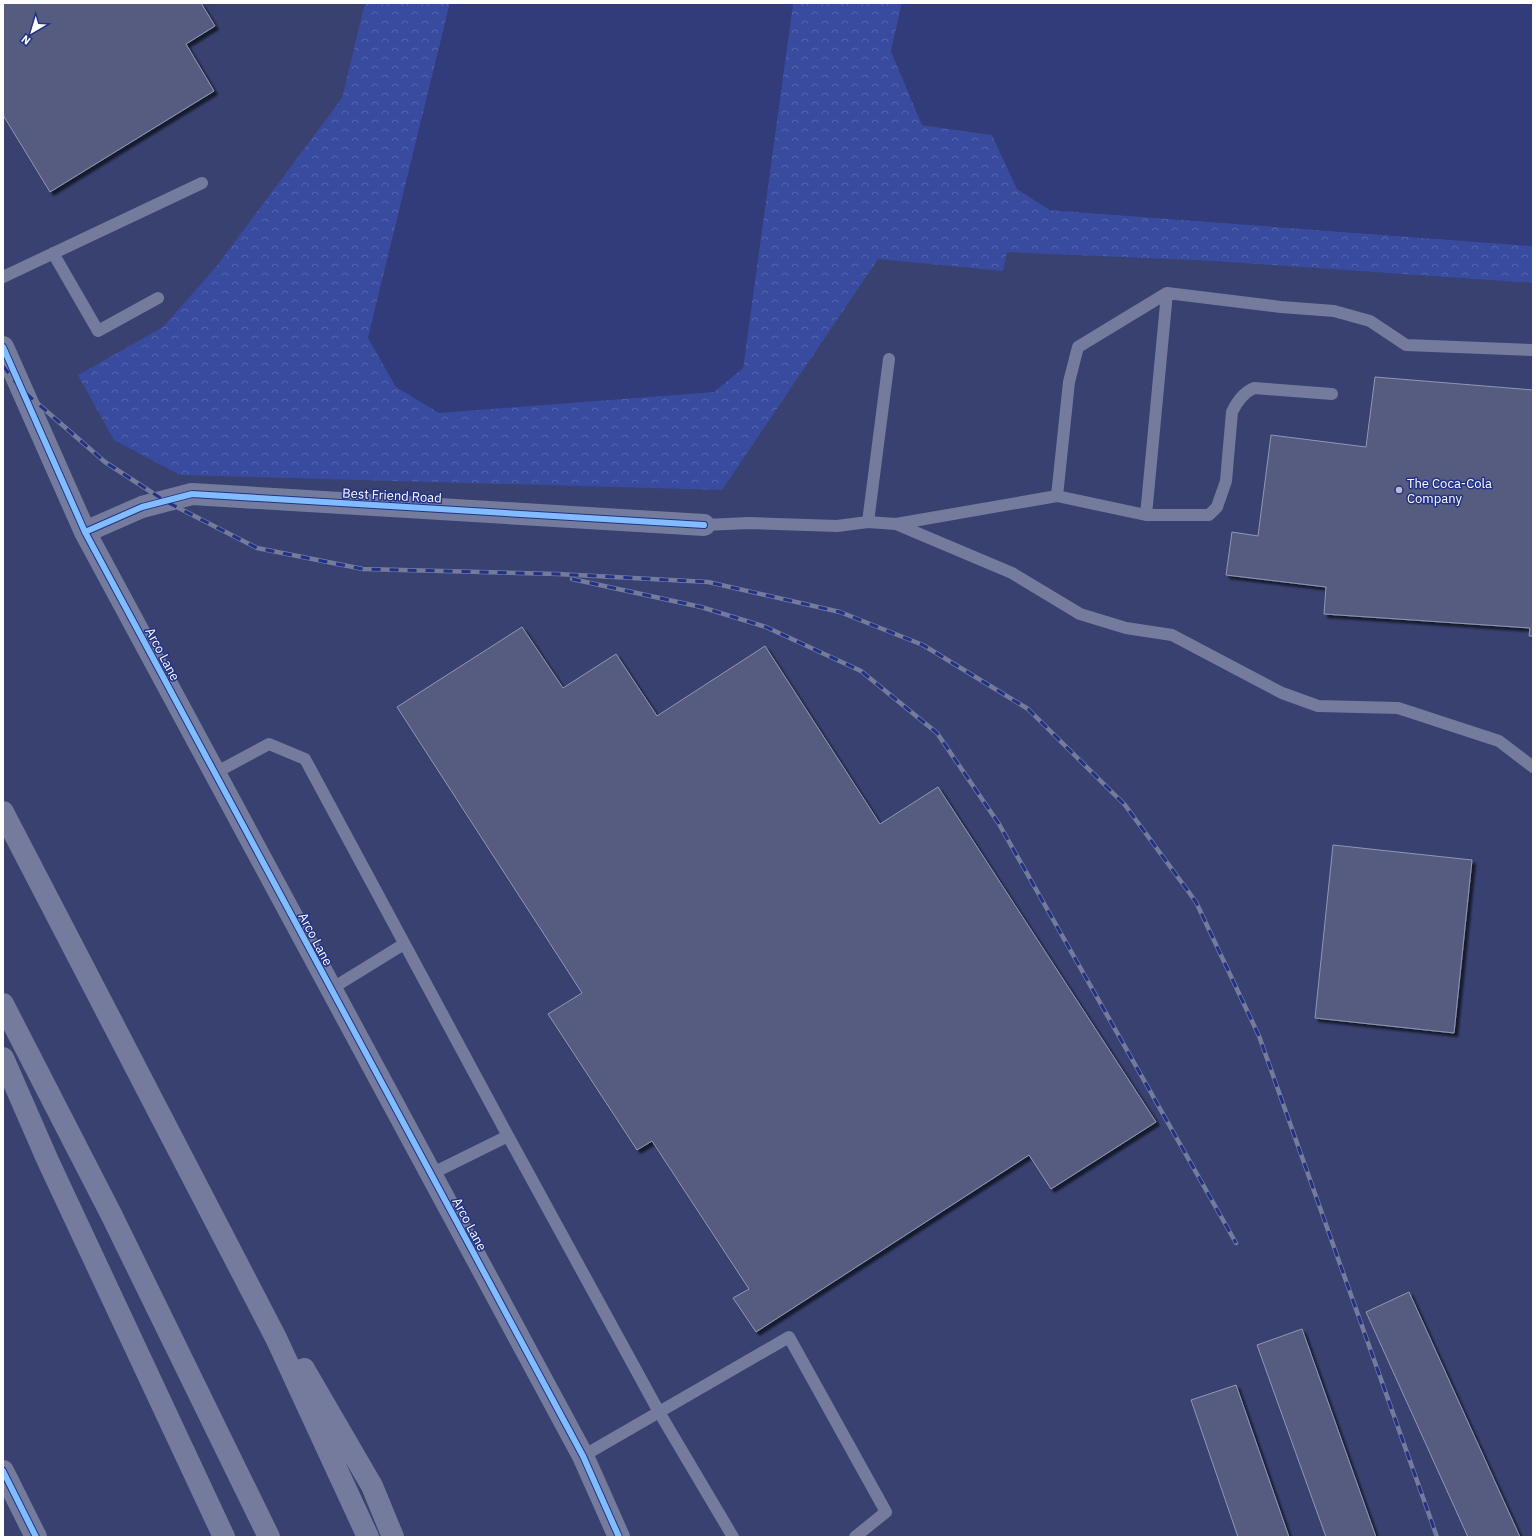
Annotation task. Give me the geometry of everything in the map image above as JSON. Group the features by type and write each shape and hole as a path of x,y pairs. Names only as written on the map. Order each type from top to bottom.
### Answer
{"highway":[{"path":"3,812 276,1338 368,1537"},
{"path":"3,1004 111,1214 269,1537"},
{"path":"3,1058 48,1161 224,1537"},
{"path":"180,1154 372,1486 393,1537"}],"street":[{"name":"Arco Lane","path":"3,347 85,532 583,1456 619,1537"},
{"name":"Best Friend Road","path":"85,532 142,507 192,494 704,525"},
{"path":"3,1471 36,1537"}],"lane":[{"path":"3,277 202,183"},
{"path":"53,253 98,331 158,298"},
{"path":"1146,515 1167,293"},
{"path":"1057,496 1069,382 1078,347 1167,293 1281,307 1334,311 1370,321 1406,344 1533,350"},
{"path":"868,522 889,359"},
{"path":"704,525 749,523 837,526 868,522 896,524 1057,496 1146,515 1209,515 1218,507 1226,481 1232,412 1236,403 1247,392 1254,388 1332,394"},
{"path":"896,524 1012,574 1080,614 1126,628 1172,636 1282,693 1318,706 1398,708 1500,741 1533,767"},
{"path":"215,774 269,744 305,759 508,1136 659,1412 733,1537"},
{"path":"331,989 404,944"},
{"path":"431,1174 508,1136"},
{"path":"583,1456 789,1337 886,1512 856,1537"}],"green space":[{"path":"365,3 450,3 368,338 743,368 793,3 902,3 891,51 922,125 992,135 1017,189 1050,210 1533,246 1533,283 1214,261 1007,252 1003,271 878,259 722,490 180,475 114,440 78,375 163,327 216,267 342,98"}],"shaded area":[{"path":"450,3 793,3 743,368 714,392 439,413 396,387 368,338"},
{"path":"902,3 1533,3 1533,246 1050,210 1017,189 992,135 922,125 891,51"}],"building":[{"path":"3,3 201,3 215,26 186,44 214,91 50,192 3,115"},
{"name":"The Coca-Cola Company","path":"1375,377 1533,390 1533,636 1529,636 1530,628 1324,614 1326,587 1226,575 1232,532 1258,536 1271,435 1366,447"},
{"path":"522,627 563,688 616,654 657,716 765,646 880,824 938,787 1156,1122 1051,1189 1029,1155 756,1332 733,1298 749,1289 652,1141 637,1150 548,1014 582,993 397,707"},
{"path":"1333,845 1472,860 1454,1033 1315,1018"},
{"path":"1409,1292 1520,1537 1468,1537 1366,1312"},
{"path":"1302,1329 1376,1537 1326,1537 1257,1345"},
{"path":"1236,1385 1289,1537 1238,1537 1191,1400"}],"railway":[{"path":"3,366 21,389 105,462 165,501 257,548 363,569 557,574 708,582 840,612 923,645 1028,709 1125,805 1196,902 1259,1036 1437,1537"},
{"path":"572,579 701,607 766,627 861,671 937,733 999,824 1236,1243"}],"cycle path":[{"path":"3,347 85,532 583,1456 619,1537"},
{"path":"85,532 142,507 192,494 704,525"},
{"path":"3,1471 36,1537"}],"place":[{"name":"The Coca-Cola Company","path":"1399,490"}]}
